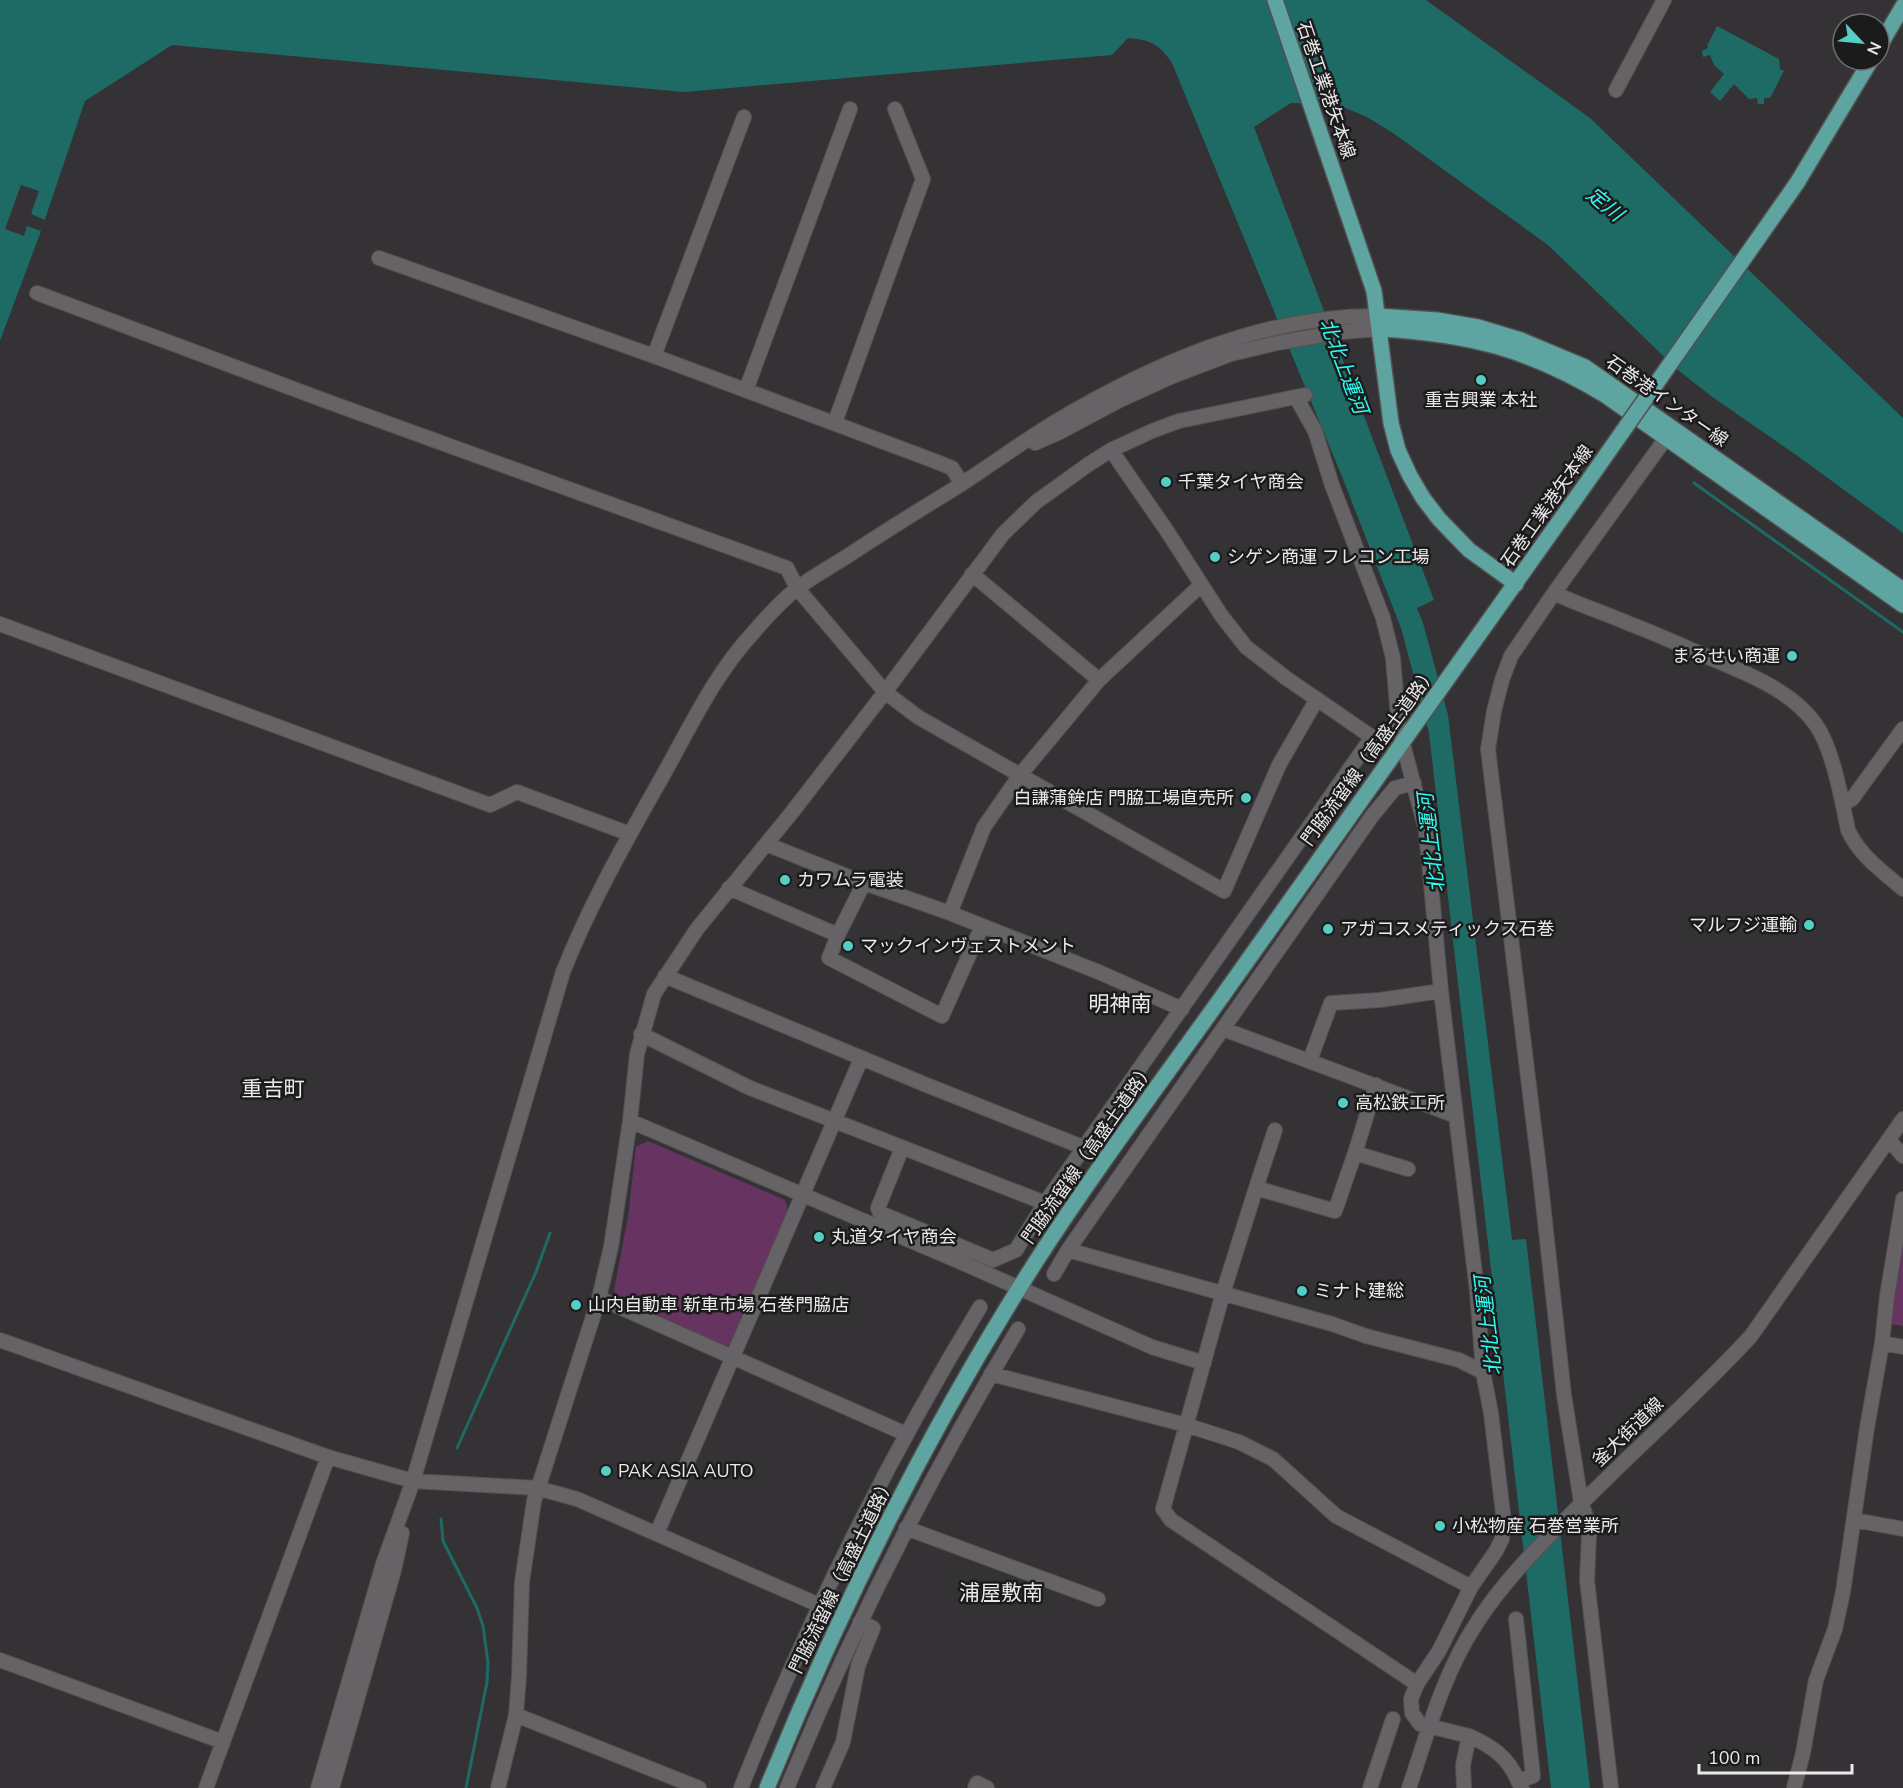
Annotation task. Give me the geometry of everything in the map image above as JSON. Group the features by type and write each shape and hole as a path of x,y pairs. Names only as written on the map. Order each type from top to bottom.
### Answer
{"main road":[{"name":"石巻工業港矢本線","path":"1275,0 1374,291 1391,423 1398,450 1423,498 1454,535 1485,563 1516,584 1797,183 1864,72"},
{"path":"1891,26 1903,6"},
{"name":"石巻港インター線","path":"1379,323 1437,320 1478,327 1521,340 1585,367 1903,590"},
{"name":"石巻港インター線","path":"1379,323 1482,342 1518,352 1553,366 1579,380 1605,395 1903,606"},
{"name":"門脇流留線（高盛土道路）","path":"767,1788 841,1617 888,1521 933,1436 1020,1288 1112,1152 1516,584"}],"street":[{"path":"1616,90 1664,0"},
{"path":"835,422 923,179 895,109"},
{"path":"746,390 850,110"},
{"path":"654,356 744,117"},
{"path":"379,258 835,422 952,468 962,484"},
{"path":"37,293 337,405 787,568 797,588 885,692 918,717 1224,891 1279,765 1317,699"},
{"path":"318,1788 383,1564 413,1481 563,972 580,929 630,834 702,705 730,661 752,633 797,588 1006,456 1054,423 1154,370 1220,343 1274,327 1336,318 1379,323"},
{"path":"1006,456 1173,376 1232,354 1379,323"},
{"path":"498,1788 516,1715 522,1582 537,1488 599,1298 611,1247 630,1121 637,1054 654,994 697,929 885,692 1003,534 1036,502 1111,450 1152,430 1179,421 1300,396 1383,618 1393,658 1399,729 1426,831 1441,991 1477,1291 1483,1372 1491,1413 1504,1522 1502,1539 1496,1551 1471,1587 1439,1651 1417,1684 1411,1699 1412,1713 1420,1724 1469,1736 1496,1750 1513,1768 1520,1785 1533,1776 1516,1619"},
{"path":"1611,1788 1587,1580 1588,1522 1581,1502 1564,1395 1488,749 1497,700 1511,656 1666,438"},
{"path":"902,1148 878,1208 880,1213 993,1260 1016,1250 1046,1203 1372,737 1246,648 1221,615 1111,450"},
{"path":"972,574 1099,680"},
{"path":"950,913 984,827 1020,775 1099,680 1201,585"},
{"path":"1554,593 1731,667 1780,692 1793,702 1816,724 1826,742 1852,840 1862,854 1903,889"},
{"path":"0,624 490,805 517,792 630,834"},
{"path":"1843,804 1852,799 1903,729"},
{"path":"1054,1274 1068,1250 1383,801 1395,788 1414,783"},
{"path":"766,844 864,883 950,913 1101,973 1182,1009"},
{"path":"864,883 829,958 942,1016 982,926"},
{"path":"729,888 838,935"},
{"path":"665,976 861,1059 1085,1148"},
{"path":"1310,1060 1331,1002 1380,1000 1441,991"},
{"path":"1224,1029 1456,1116"},
{"path":"641,1035 750,1088 1046,1203"},
{"path":"657,1533 861,1059"},
{"path":"1256,1188 1335,1211 1376,1085"},
{"name":"釜大街道線","path":"1409,1788 1437,1705 1474,1626 1516,1570 1581,1502 1723,1366 1751,1336 1903,1119"},
{"path":"630,1121 1152,1347 1204,1363"},
{"path":"1275,1130 1223,1293 1163,1509 1171,1520 1417,1684"},
{"path":"1889,1140 1903,1156"},
{"path":"1355,1153 1408,1169"},
{"path":"1794,1788 1803,1753 1816,1680 1835,1629 1903,1199"},
{"path":"1068,1250 1332,1324 1366,1336 1459,1360 1483,1372"},
{"path":"599,1298 906,1434"},
{"path":"741,1788 773,1707 819,1605 936,1378 980,1307"},
{"path":"787,1788 844,1657 906,1528 1018,1329"},
{"path":"0,1340 328,1457 413,1481 537,1488 577,1499 819,1605"},
{"path":"1882,1343 1903,1347"},
{"path":"991,1374 1186,1425 1239,1442 1273,1459 1336,1516 1471,1587"},
{"path":"206,1788 328,1457"},
{"path":"332,1788 394,1570 413,1481"},
{"path":"1854,1520 1903,1529"},
{"path":"906,1528 1098,1599"},
{"path":"823,1788 843,1742 858,1666 873,1628 861,1622"},
{"path":"0,1660 223,1742"},
{"path":"516,1715 699,1788"},
{"path":"1370,1788 1393,1719"},
{"path":"1464,1788 1463,1765 1469,1736"},
{"path":"975,1788 977,1783 987,1788"}],"shaded area":[{"path":"648,1141 785,1200 789,1213 733,1343 725,1347 619,1300 614,1290 628,1217 636,1147"},
{"path":"1903,1244 1903,1326 1890,1324"}],"water":[{"path":"0,0 1426,0 1590,118 1903,418 1903,533 1711,396 1678,370 1548,245 1393,133 1367,117 1338,105 1291,103 1254,127 1434,600 1417,608 1448,715 1512,1240 1526,1239 1590,1788 1551,1788 1429,733 1401,628 1343,479 1172,63 1163,51 1149,42 1128,38 1112,55 684,92 172,45 85,101 41,231 0,341"},
{"path":"1717,26 1779,59 1780,69 1784,71 1770,98 1764,98 1764,104 1758,104 1757,98 1749,99 1734,84 1720,101 1710,92 1724,74 1714,65 1710,55 1703,57 1702,51 1708,48"}],"pier":[{"path":"21,185 39,191 31,214 45,220 41,231 27,226 24,236 5,229"}],"waterway":[{"path":"1694,483 1903,632"},
{"path":"457,1448 536,1272 550,1233"},
{"path":"441,1519 443,1541 477,1608 483,1626 488,1663 487,1682 466,1788"}],"place":[{"name":"重吉興業 本社","path":"1481,380"},
{"name":"千葉タイヤ商会","path":"1166,482"},
{"name":"シゲン商運 フレコン工場","path":"1215,557"},
{"name":"まるせい商運","path":"1792,656"},
{"name":"白謙蒲鉾店 門脇工場直売所","path":"1246,798"},
{"name":"カワムラ電装","path":"785,880"},
{"name":"マルフジ運輸","path":"1809,925"},
{"name":"アガコスメティックス石巻","path":"1328,929"},
{"name":"マックインヴェストメント","path":"848,946"},
{"name":"高松鉄工所","path":"1343,1103"},
{"name":"丸道タイヤ商会","path":"819,1237"},
{"name":"ミナト建総","path":"1302,1291"},
{"name":"山内自動車 新車市場 石巻門脇店","path":"576,1305"},
{"name":"PAK ASIA AUTO","path":"606,1471"},
{"name":"小松物産 石巻営業所","path":"1440,1526"}],"district":[{"name":"明神南","path":"1120,1004"},
{"name":"重吉町","path":"273,1089"},
{"name":"浦屋敷南","path":"1001,1593"}],"water label":[{"name":"定川","path":"1605,204"},
{"name":"北北上運河","path":"1344,366"},
{"name":"北北上運河","path":"1431,843"},
{"name":"北北上運河","path":"1488,1326"}]}
